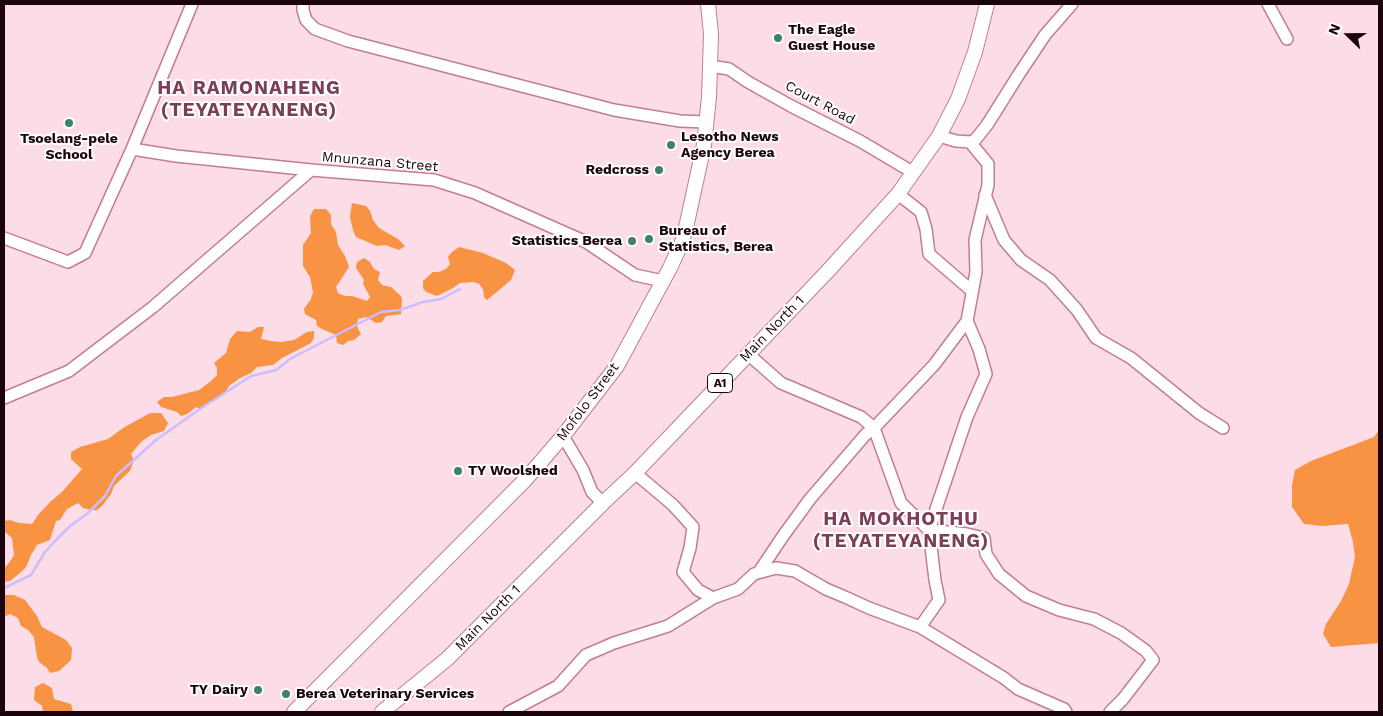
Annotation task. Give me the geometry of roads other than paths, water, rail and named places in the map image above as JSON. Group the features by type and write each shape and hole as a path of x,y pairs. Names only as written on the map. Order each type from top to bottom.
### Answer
{"main road":[{"name":"Mofolo Street","path":"294,712 526,479 564,436 617,366 682,242 702,154 707,122 711,34 708,4"},
{"name":"Main North 1","path":"382,712 447,659 603,503 636,473 826,273 898,194 939,136 961,91 975,52 987,4"}],"street":[{"path":"4,238 68,262 85,253 132,149 192,4"},
{"path":"303,4 306,20 315,29 348,41 614,110 680,121 707,122"},
{"path":"939,136 956,141 970,142 975,140 987,125 1045,35 1072,4"},
{"path":"1268,4 1287,39"},
{"name":"Court Road","path":"710,66 729,68 748,82 860,141 914,173"},
{"path":"759,572 810,499 866,434 934,365 967,321 976,272 975,240 988,184 988,164 970,142"},
{"name":"Mnunzana Street","path":"132,149 176,156 311,170 434,180 475,193 586,242 635,275 663,281"},
{"path":"4,398 69,371 153,307 311,170"},
{"path":"898,194 921,212 926,229 928,254 972,290"},
{"path":"985,195 1004,240 1021,260 1050,280 1077,310 1096,338 1131,358 1198,413 1223,428"},
{"path":"920,627 939,600 929,530 967,417 986,374 979,349 967,321"},
{"path":"748,354 781,383 861,417 874,428 901,503 929,530 967,534 984,538 986,554 999,574 1026,596 1059,610 1094,619 1121,634 1146,652 1153,660 1123,699 1110,712"},
{"path":"564,436 583,470 592,492 603,503"},
{"path":"636,473 673,505 693,527 690,548 683,572 698,590 713,598"},
{"path":"509,712 558,686 586,655 614,643 668,626 713,598 738,589 754,574 776,568 795,572 826,589 920,627 1004,678 1018,689 1064,709 1066,712"}],"waterway":[{"path":"4,588 31,575 45,552 56,540 105,496 116,476 156,440 200,409 251,376 276,370 290,359 381,312 400,310 423,302 441,299 460,289"}],"place":[{"name":"The Eagle Guest House","path":"778,38"},
{"name":"Tsoelang-pele School","path":"69,123"},
{"name":"Lesotho News Agency Berea","path":"671,145"},
{"name":"Redcross","path":"659,170"},
{"name":"Bureau of Statistics, Berea","path":"649,239"},
{"name":"Statistics Berea","path":"632,241"},
{"name":"TY Woolshed","path":"458,471"},
{"name":"TY Dairy","path":"258,690"},
{"name":"Berea Veterinary Services","path":"286,694"}],"district":[{"name":"HA RAMONAHENG (TEYATEYANENG)","path":"249,99"},
{"name":"HA MOKHOTHU (TEYATEYANENG)","path":"901,530"}]}
